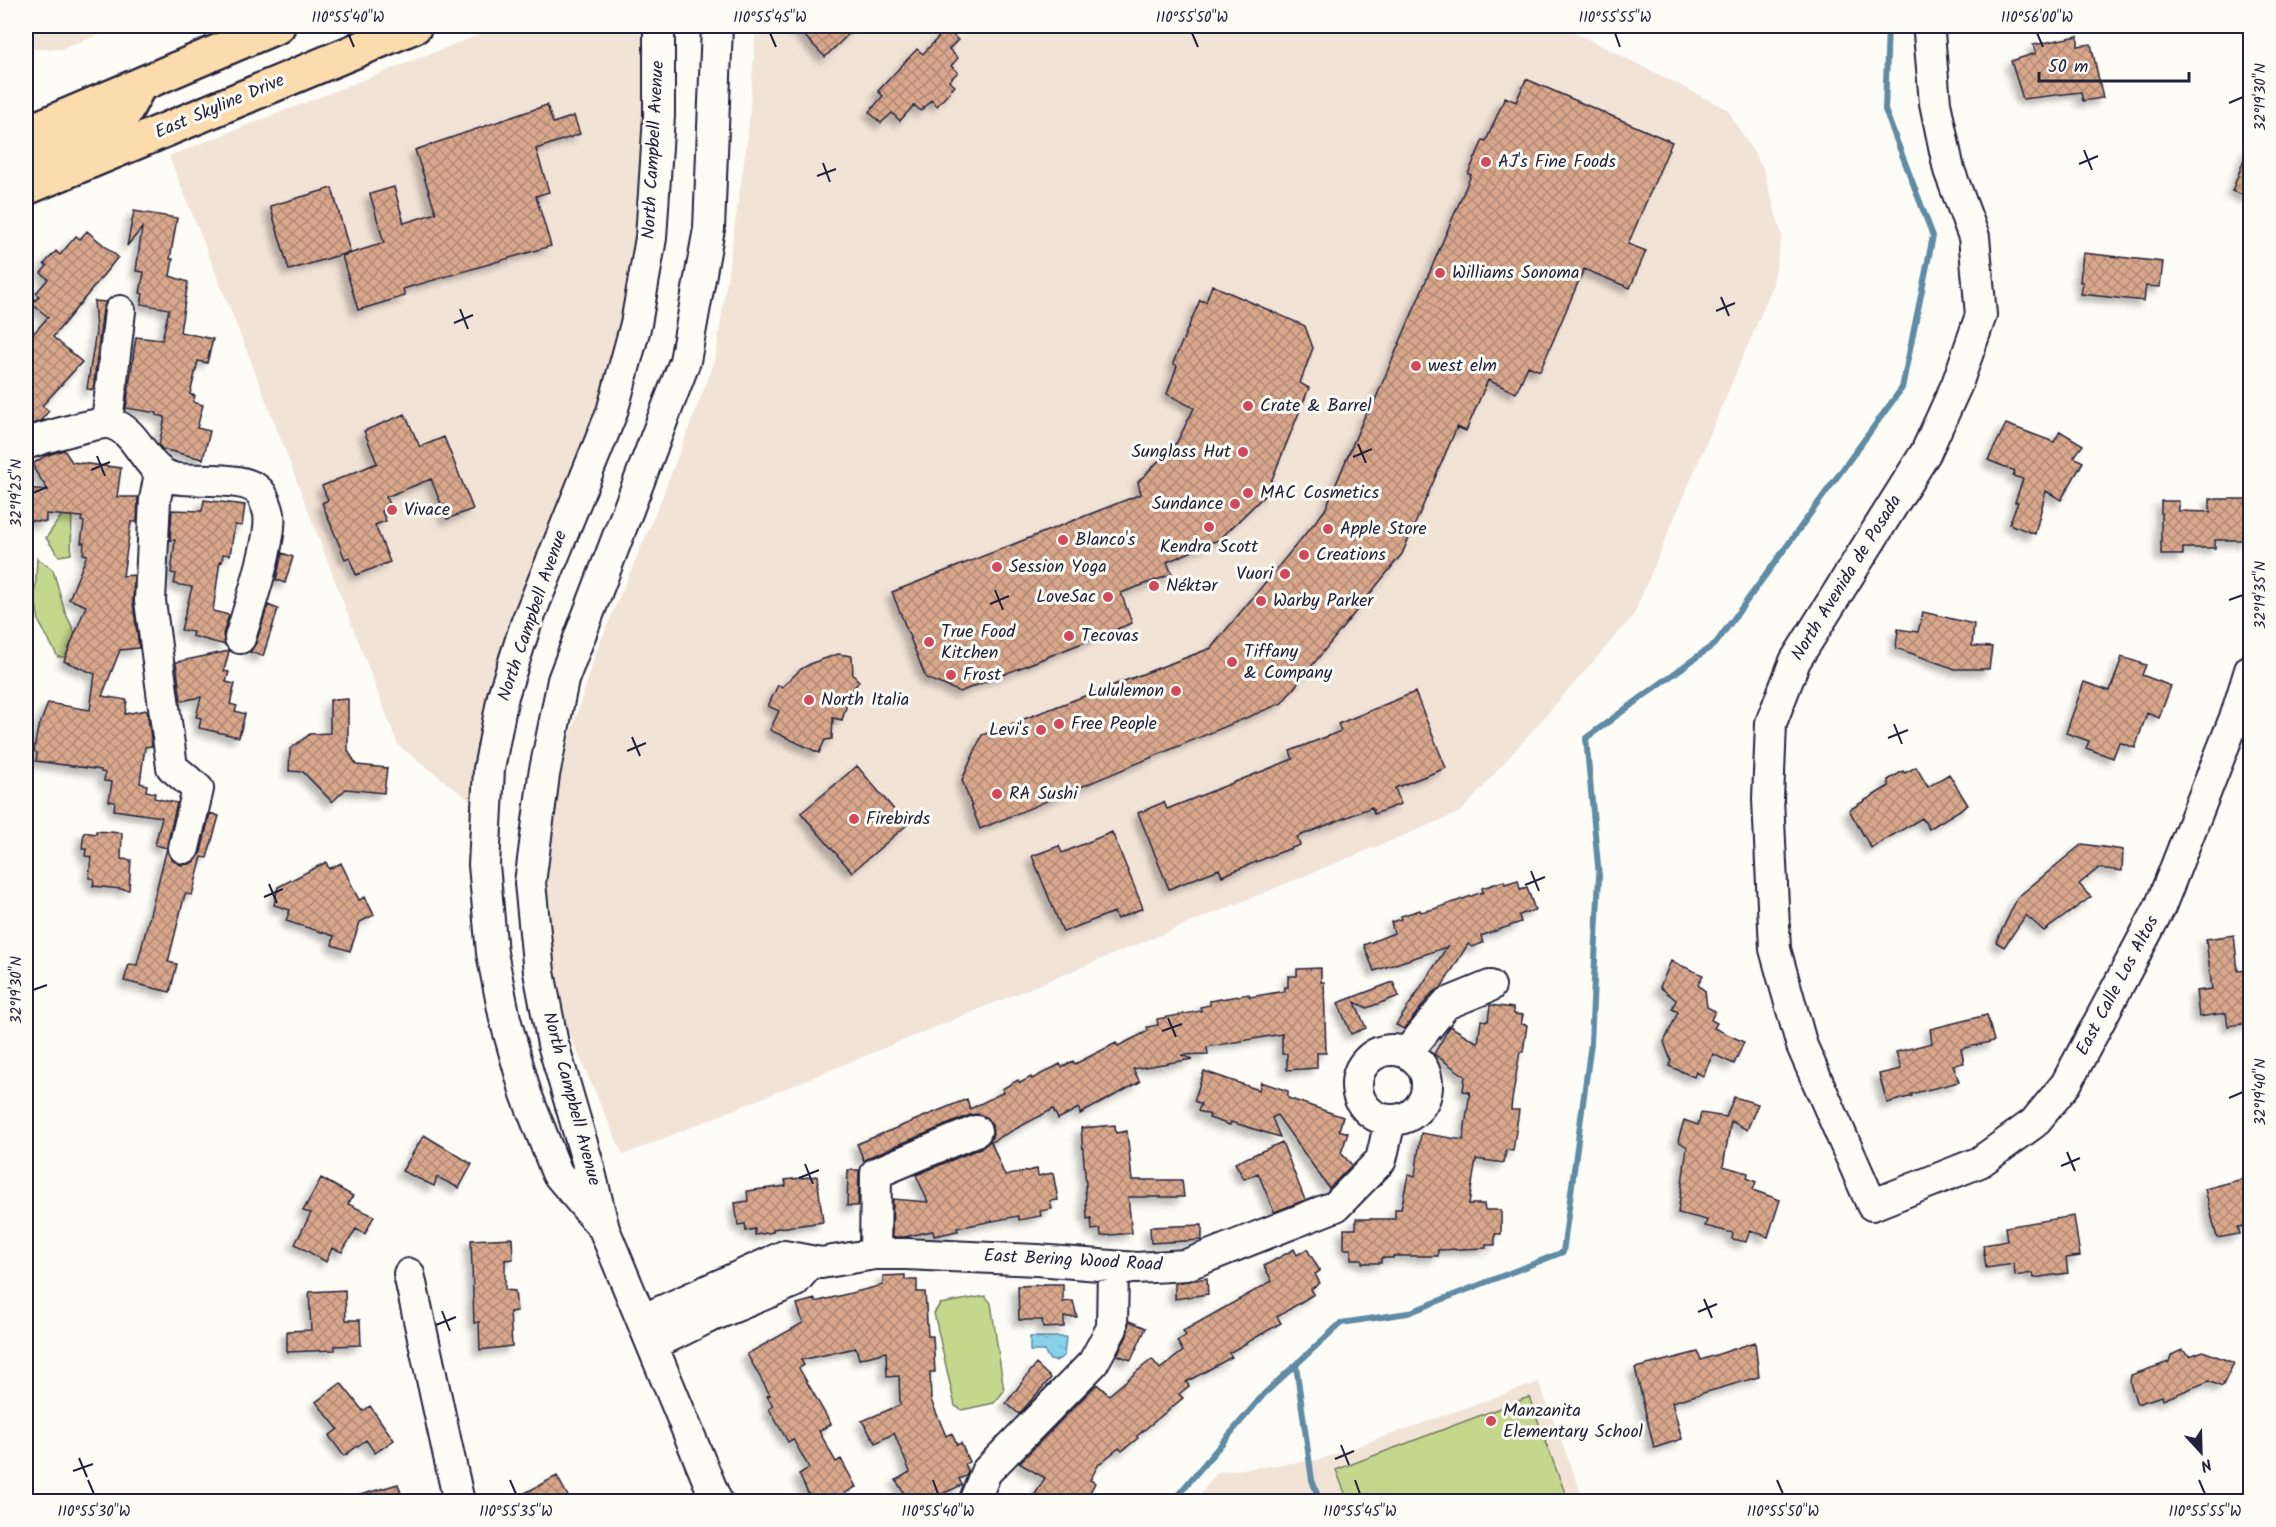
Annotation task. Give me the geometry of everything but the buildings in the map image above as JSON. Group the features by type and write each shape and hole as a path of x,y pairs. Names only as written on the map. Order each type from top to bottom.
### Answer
{"main road":[{"path":"26,133 278,26"},
{"name":"East Skyline Drive","path":"26,188 415,26"},
{"path":"26,163 95,134 124,114 140,85"}],"street":[{"name":"North Campbell Avenue","path":"604,1229 557,1173 526,1094 505,1019 492,953 484,871 489,769 503,696 526,624 612,412 636,324 651,238 659,116 659,26"},
{"name":"North Campbell Avenue","path":"717,26 709,229 684,361 563,680 544,775 530,883 539,972 553,1044 586,1156 604,1229 717,1502"},
{"name":"North Avenida de Posada","path":"1872,1205 1802,1046 1775,949 1768,799 1771,723 1795,661 1926,452 1957,384 1981,315 1974,237 1949,170 1935,102 1930,26"},
{"path":"107,422 120,311"},
{"path":"26,444 107,422 121,428 135,441 160,473 174,478 243,483 261,493 269,515 266,542 240,638"},
{"path":"160,473 155,500 150,601 172,767 198,789 184,848"},
{"name":"East Calle Los Altos","path":"1872,1205 1980,1162 2034,1123 2066,1084 2160,908 2236,716 2250,670"},
{"path":"1407,1053 1446,1004 1490,986"},
{"path":"1388,1050 1407,1053 1418,1060 1425,1070 1428,1082 1427,1094 1422,1105 1413,1114 1390,1121 1368,1112 1361,1103 1356,1080 1367,1060 1376,1053 1388,1050"},
{"name":"East Bering Wood Road","path":"647,1332 705,1319 794,1282 811,1262 821,1263 875,1254 1037,1260 1136,1268 1186,1265 1336,1206 1381,1160 1390,1121"},
{"path":"875,1254 876,1173 976,1131"},
{"path":"974,1502 986,1472 1094,1363 1112,1328 1113,1267"},
{"path":"409,1274 459,1502"}],"shaded area":[{"path":"26,26 115,26 114,29 62,49 26,49"},
{"path":"501,26 650,26 637,258 607,386 499,677 472,802 398,745 250,359 169,156"},
{"path":"756,26 1562,26 1727,109 1763,168 1782,236 1772,288 1633,616 1461,812 623,1155 568,1031 551,959 546,882 549,828 567,747 597,649 655,515 715,361 748,134"},
{"name":"Manzanita Elementary School","path":"1539,1382 1584,1501 1194,1502 1218,1472 1318,1460"}],"green space":[{"path":"68,506 72,512 71,554 59,556 46,538"},
{"path":"37,558 53,570 65,612 75,633 66,657 58,657 39,622 35,596"},
{"path":"985,1296 991,1303 1004,1391 994,1403 962,1410 955,1406 934,1313 940,1304"},
{"name":"Manzanita Elementary School","path":"1529,1397 1568,1501 1348,1501 1336,1470"}],"water":[{"path":"1030,1337 1066,1337 1064,1356 1056,1361 1050,1360 1044,1351 1030,1351"}],"waterway":[{"path":"1172,1502 1264,1394 1341,1323 1408,1313 1563,1252 1591,1043 1599,876 1586,738 1716,643 1902,388 1933,236 1885,110 1888,26"},
{"path":"1296,1365 1312,1480 1320,1502"}],"place":[{"name":"AJ's Fine Foods","path":"1486,162"},
{"name":"Williams Sonoma","path":"1440,273"},
{"name":"west elm","path":"1416,366"},
{"name":"Crate & Barrel","path":"1248,406"},
{"name":"Sunglass Hut","path":"1243,452"},
{"name":"MAC Cosmetics","path":"1248,493"},
{"name":"Sundance","path":"1235,504"},
{"name":"Vivace","path":"392,510"},
{"name":"Kendra Scott","path":"1209,527"},
{"name":"Apple Store","path":"1328,529"},
{"name":"Blanco's","path":"1063,540"},
{"name":"Creations","path":"1304,555"},
{"name":"Session Yoga","path":"997,567"},
{"name":"Vuori","path":"1285,574"},
{"name":"Néktər","path":"1154,586"},
{"name":"LoveSac","path":"1108,597"},
{"name":"Warby Parker","path":"1261,601"},
{"name":"Tecovas","path":"1069,636"},
{"name":"True Food Kitchen","path":"929,642"},
{"name":"Tiffany & Company","path":"1232,662"},
{"name":"Frost","path":"951,675"},
{"name":"Lululemon","path":"1176,691"},
{"name":"North Italia","path":"809,700"},
{"name":"Free People","path":"1059,724"},
{"name":"Levi's","path":"1041,730"},
{"name":"RA Sushi","path":"997,794"},
{"name":"Firebirds","path":"854,819"},
{"name":"Manzanita Elementary School","path":"1491,1421"}]}
